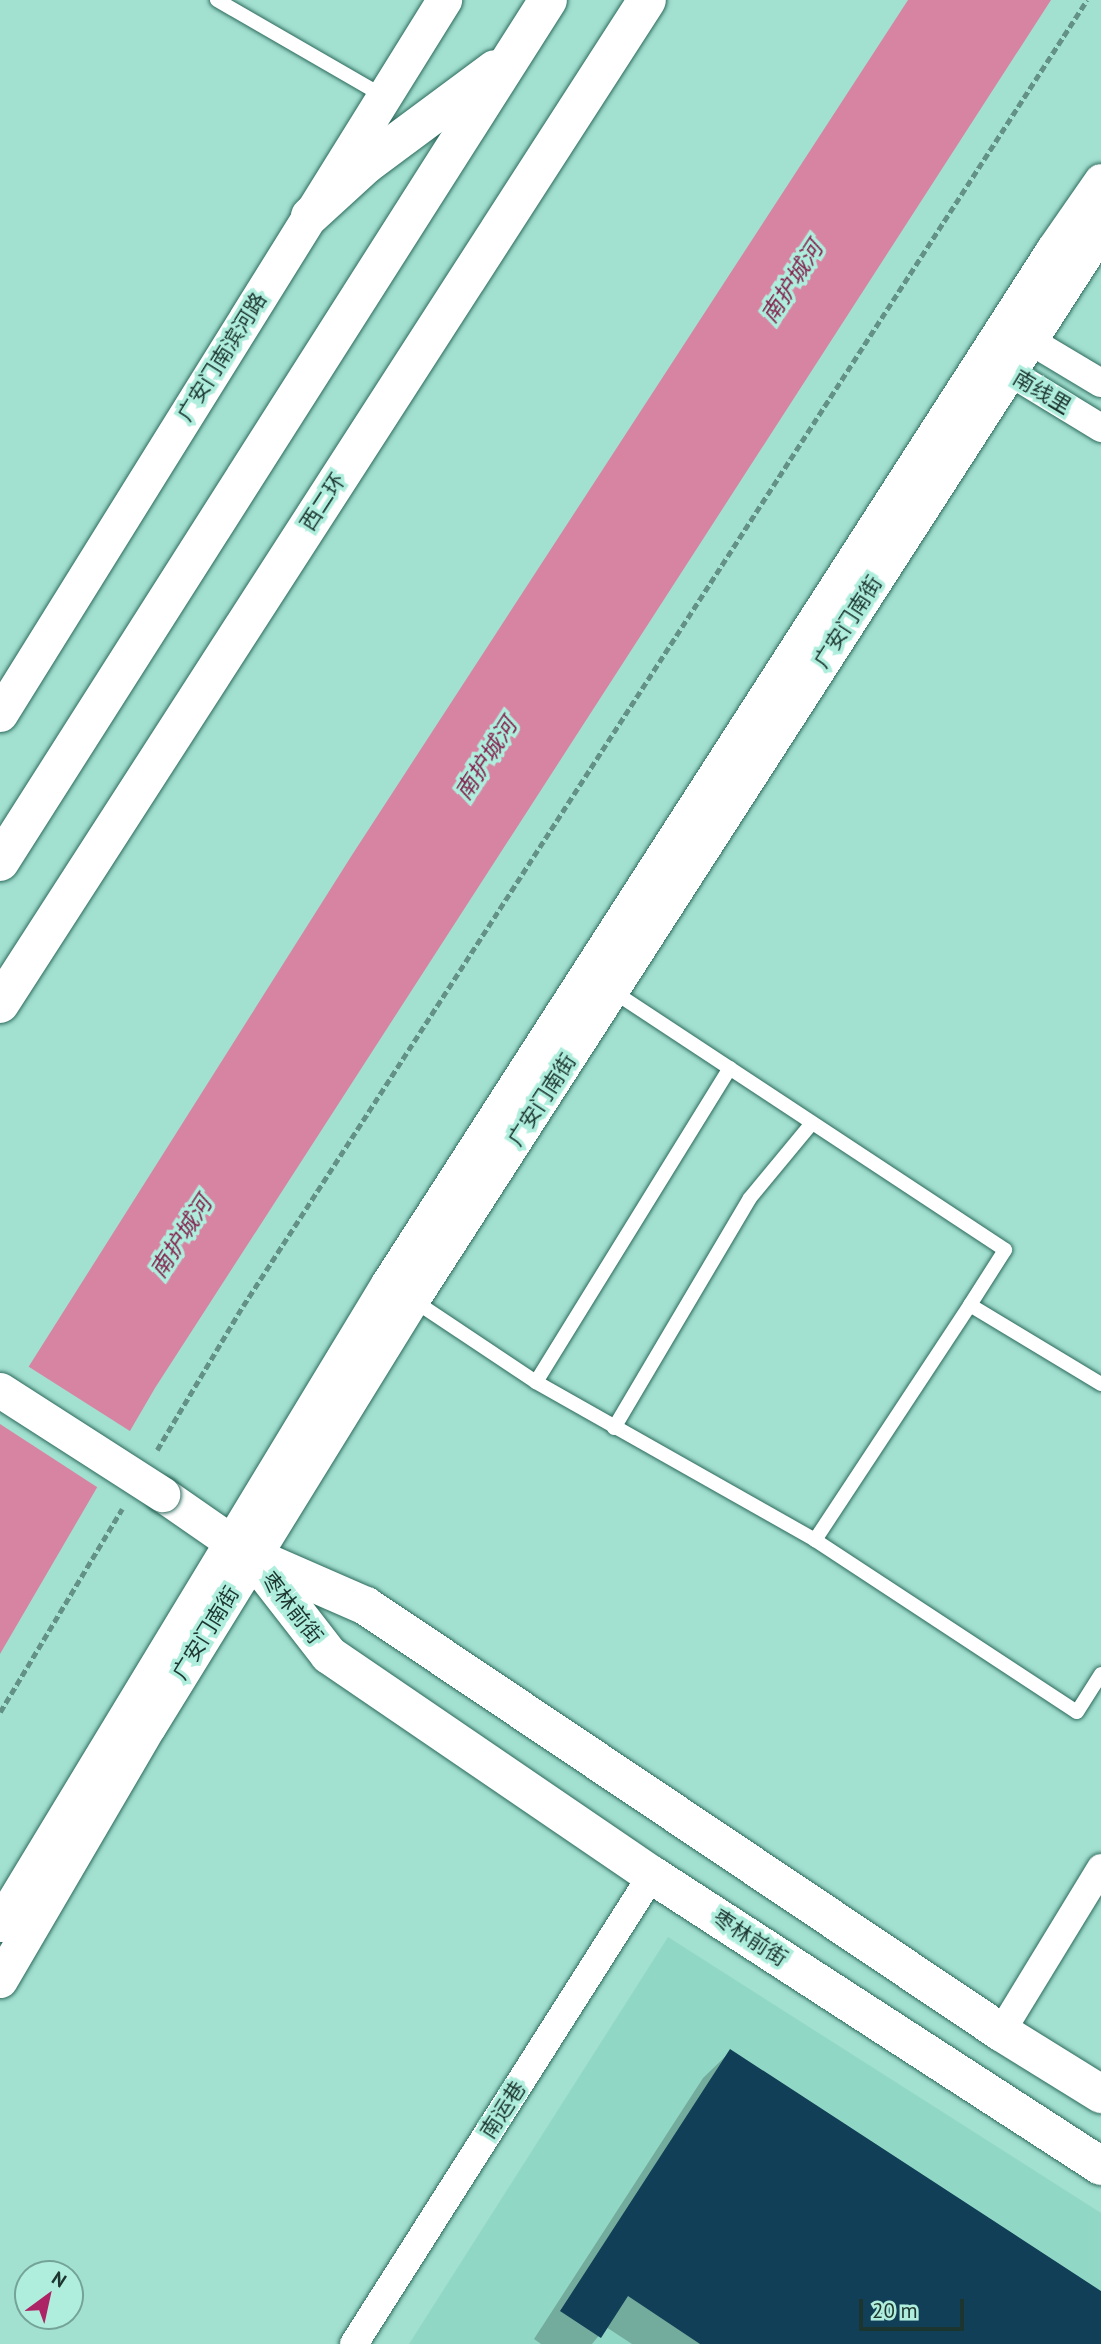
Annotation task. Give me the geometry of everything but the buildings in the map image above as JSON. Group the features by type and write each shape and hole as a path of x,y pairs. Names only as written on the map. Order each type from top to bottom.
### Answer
{"main road":[{"path":"0,862 548,0"},
{"name":"西二环","path":"0,1004 647,0"},
{"path":"310,216 367,164 513,55"},
{"name":"枣林前街","path":"243,1550 329,1656 652,1875 1101,2166"},
{"name":"枣林前街","path":"243,1550 366,1606 1001,2032 1101,2094"}],"street":[{"name":"广安门南滨河路","path":"0,714 444,0"},
{"name":"广安门南街","path":"0,1924 243,1550 400,1292 996,364 1101,181"},
{"name":"广安门南街","path":"1016,332 1101,229"},
{"name":"南线里","path":"1016,332 1101,383"},
{"name":"南线里","path":"996,364 1101,428"},
{"path":"0,1390 145,1496 243,1550"},
{"name":"广安门南街","path":"0,1980 243,1550"},
{"path":"1001,2032 1101,1868"},
{"name":"南运巷","path":"354,2344 652,1875"}],"lane":[{"path":"217,0 385,97"},
{"path":"599,983 1005,1250 815,1540"},
{"path":"536,1382 730,1068"},
{"path":"614,1428 750,1198 812,1123"},
{"path":"400,1292 536,1382 815,1540 1077,1712 1101,1674"},
{"path":"970,1305 1101,1384"}],"path":[{"path":"150,1461 243,1306 1087,0"},
{"path":"0,1712 145,1496"}],"shaded area":[{"path":"668,1937 1101,2213 1101,2344 409,2344"}],"water":[{"name":"南护城河","path":"908,0 1051,0 155,1388 0,1654 0,1412 352,855"}],"pier":[{"path":"26,1365 133,1433 100,1489 0,1424 0,1406"}]}
